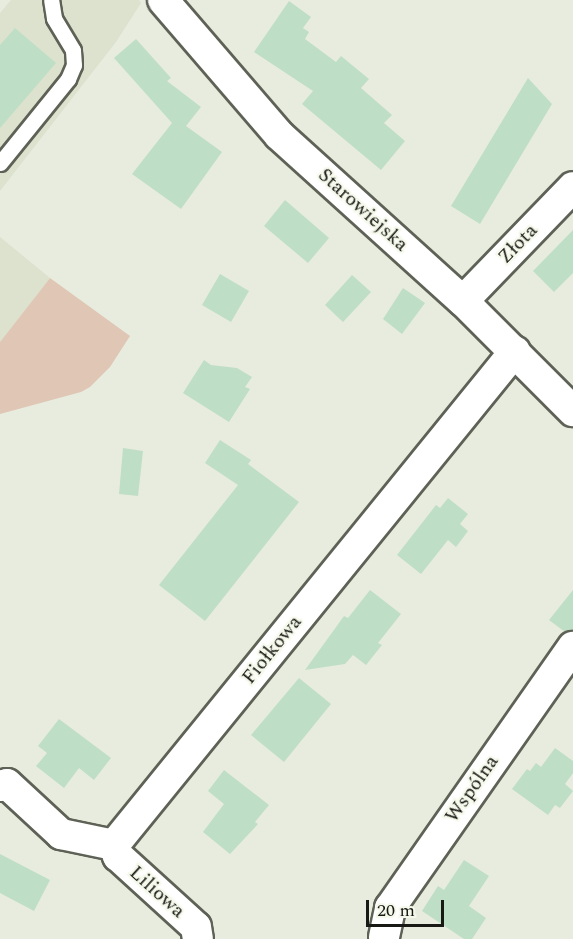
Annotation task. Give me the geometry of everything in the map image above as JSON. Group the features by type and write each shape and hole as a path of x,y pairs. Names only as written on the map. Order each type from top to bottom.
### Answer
{"street":[{"name":"Starowiejska","path":"163,0 279,135 463,301 573,411"},
{"name":"Złota","path":"463,301 573,187"},
{"name":"Fiołkowa","path":"114,845 515,351"},
{"name":"Wspólna","path":"384,937 390,908 573,647"},
{"path":"0,786 7,784 61,834 114,845"},
{"name":"Liliowa","path":"114,845 118,856 196,927 198,939"}],"lane":[{"path":"0,164 68,79 74,65 73,50 54,18 51,0"}],"shaded area":[{"path":"11,0 139,0 141,3 116,42 0,191 0,13"},
{"path":"0,237 50,278 0,342"},
{"path":"50,278 130,336 110,367 90,387 81,392 0,414 0,342"}],"building":[{"path":"289,1 311,17 303,28 309,32 305,39 336,62 341,56 369,79 361,88 392,115 384,123 405,141 381,170 302,104 313,91 254,52"},
{"path":"15,28 56,63 0,128 0,45"},
{"path":"136,39 171,78 167,81 201,107 186,126 222,152 181,209 132,174 172,123 114,58"},
{"path":"528,78 552,104 480,224 451,206"},
{"path":"285,200 329,238 308,263 264,226"},
{"path":"573,230 573,273 554,292 533,271"},
{"path":"220,274 249,291 231,322 202,305"},
{"path":"352,275 371,292 343,322 325,305"},
{"path":"403,288 425,303 402,334 383,319"},
{"path":"204,360 211,365 237,368 252,377 245,387 250,389 229,422 183,393"},
{"path":"220,440 251,460 248,464 299,502 205,621 159,585 238,485 205,463"},
{"path":"123,448 143,451 138,496 119,494"},
{"path":"448,498 468,514 460,524 468,531 456,547 448,540 421,574 397,555 436,505 440,508"},
{"path":"370,590 401,614 378,643 382,645 366,665 353,655 345,664 305,670 344,616 348,618"},
{"path":"573,590 573,630 565,632 549,620"},
{"path":"299,678 331,704 284,762 251,735"},
{"path":"59,719 111,758 94,780 79,768 64,788 36,766 47,753 38,746"},
{"path":"555,748 573,761 573,773 565,784 573,791 560,808 555,805 548,815 512,789 527,769 530,771 536,763 541,767"},
{"path":"224,770 269,805 255,822 258,824 230,854 203,832 224,804 208,791"},
{"path":"0,854 50,880 34,911 0,893"},
{"path":"464,860 489,876 469,906 486,918 472,939 464,939 422,911 438,886 444,890"}]}
